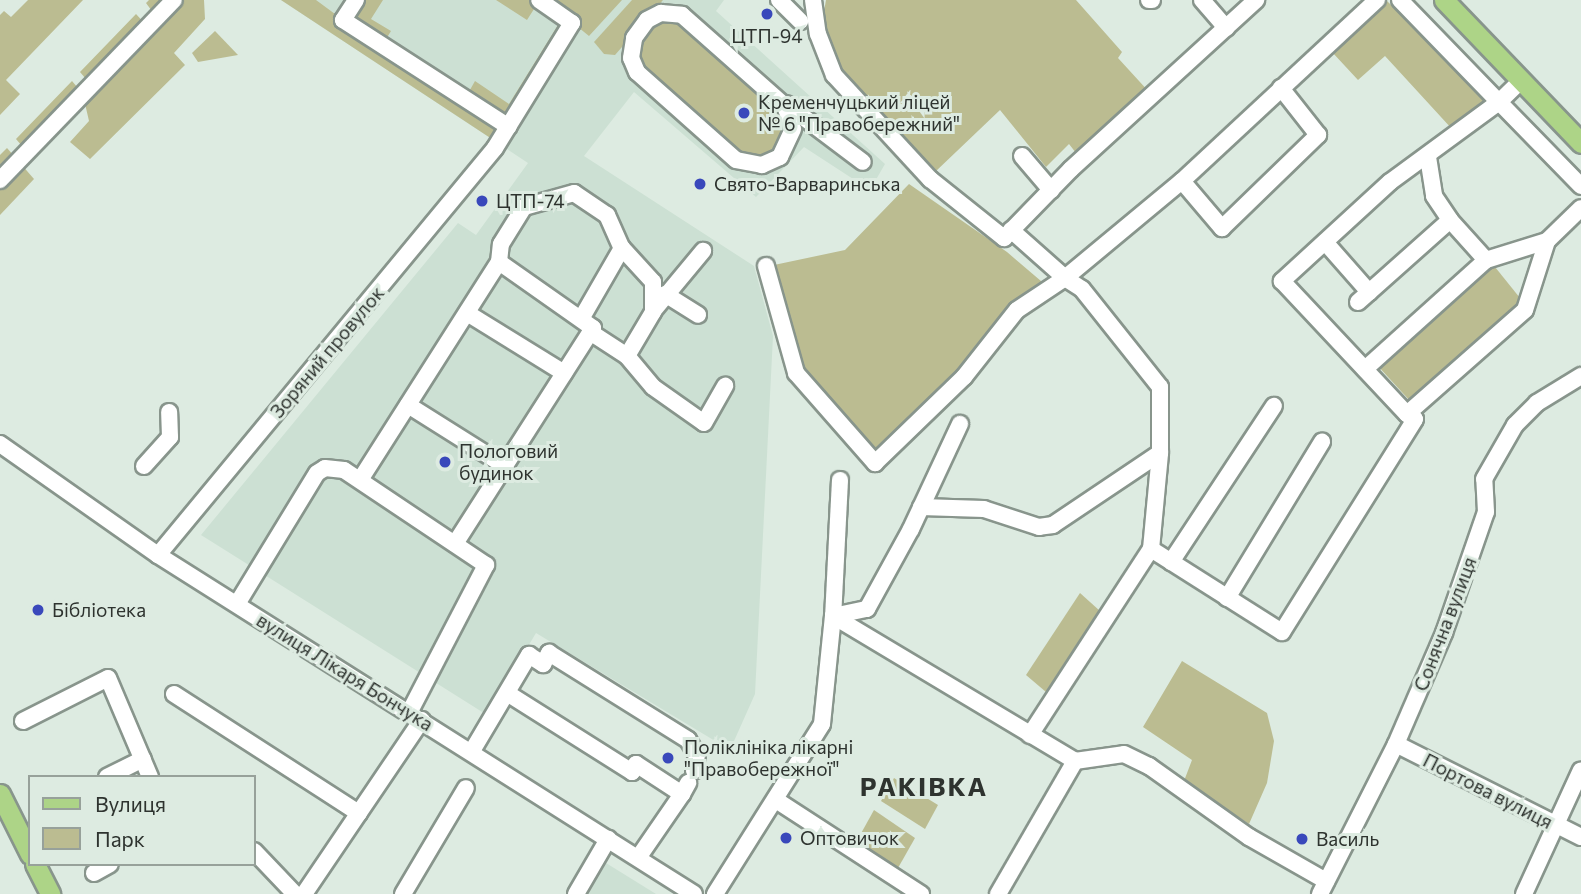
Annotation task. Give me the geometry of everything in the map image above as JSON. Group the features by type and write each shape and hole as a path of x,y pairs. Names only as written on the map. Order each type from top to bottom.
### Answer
{"main road":[{"path":"1444,0 1520,76 1520,82 1581,143"},
{"path":"0,794 28,850"},
{"path":"36,866 50,894"}],"street":[{"path":"0,180 174,0"},
{"path":"356,0 344,20 509,127"},
{"name":"Зоряний провулок","path":"159,555 495,148 572,23 540,0"},
{"path":"779,0 800,21"},
{"path":"813,0 818,34 834,75 930,179 1004,237 1256,0"},
{"path":"1202,0 1226,28"},
{"path":"766,266 796,373 875,463 964,377 1017,310 1088,264 1182,181 1377,0"},
{"path":"1400,0 1581,186"},
{"path":"781,101 792,120 787,148 762,165 736,160 633,66 634,38 642,25 654,15 673,6 781,101 863,162"},
{"path":"1151,549 1282,632 1415,419 1407,414 1282,281 1390,182 1428,157 1499,102 1520,82"},
{"path":"1182,181 1222,228 1318,135 1281,88"},
{"path":"1022,156 1051,190"},
{"path":"1428,157 1434,196 1450,220 1486,260"},
{"path":"360,481 499,262 501,244 524,207 574,193 607,215 622,248 653,282 653,313"},
{"path":"1407,414 1525,310 1548,241 1581,208"},
{"path":"1325,242 1363,297 1450,220"},
{"path":"1011,230 1065,278 1082,289 1160,387 1160,453 1151,549 1030,735"},
{"path":"1365,369 1486,260 1548,241"},
{"path":"455,544 564,373 622,248"},
{"path":"627,356 665,294 703,251"},
{"path":"499,262 627,356 653,387 704,423 724,386"},
{"path":"665,294 698,315"},
{"path":"467,313 564,373"},
{"name":"Сонячна вулиця","path":"1323,888 1396,744 1468,569 1486,512 1484,479 1515,425 1537,403 1581,376"},
{"path":"408,405 505,466"},
{"path":"1171,562 1274,406"},
{"path":"144,466 170,437 169,412"},
{"path":"834,616 867,609 921,507 960,424"},
{"path":"1227,598 1322,442"},
{"name":"вулиця Лікаря Бончука","path":"0,444 159,555 694,894"},
{"path":"921,507 984,509 1038,527 1053,525 1160,453"},
{"path":"237,604 317,473 335,468 360,481 486,565 415,717 359,813 304,894"},
{"path":"715,894 822,724 834,616 840,480"},
{"path":"834,616 1075,761 1124,754 1149,766 1323,888"},
{"path":"472,751 529,655 543,664 549,653 688,740 697,755 688,783 638,858"},
{"path":"23,721 108,678 149,775"},
{"path":"507,693 632,772 636,764 688,783"},
{"path":"174,694 359,813"},
{"name":"Портова вулиця","path":"1396,744 1581,837"},
{"path":"111,775 143,759"},
{"path":"998,894 1075,761"},
{"path":"1524,894 1553,825 1581,770"},
{"path":"403,894 466,789"},
{"path":"776,800 921,894"},
{"path":"576,894 608,839"},
{"path":"256,853 296,894"},
{"path":"94,873 106,866"}],"shaded area":[{"path":"281,0 724,0 716,11 885,164 870,190 804,147 756,197 634,92 584,156 754,266 773,336 755,694 730,750 536,633 487,715 201,535 458,223 476,235 528,163"},
{"path":"606,863 656,894 587,894"}],"green space":[{"path":"28,0 83,0 6,80 20,94 0,115 0,15 4,11 11,17"},
{"path":"149,0 204,0 205,19 174,53 185,65 90,159 70,142 89,121 83,95 27,152 16,139 72,81 83,94 91,85 80,72 136,14 148,27 157,18 146,3"},
{"path":"281,0 316,0 335,14 344,0 383,0 371,19 391,31 383,44 466,97 475,81 509,104 558,25 534,9 527,20 496,0 622,0 589,36 573,23 498,143"},
{"path":"632,0 663,0 615,55 604,54 594,42"},
{"path":"826,0 1076,0 1122,52 1118,58 1150,93 1080,158 1069,144 1046,167 1000,110 935,172 841,73 821,28"},
{"path":"1387,1 1488,100 1452,129 1385,56 1358,80 1332,52"},
{"path":"656,19 683,22 777,103 788,124 782,148 762,160 742,157 641,68 636,52 638,38"},
{"path":"215,31 238,55 198,62 192,53"},
{"path":"7,148 34,179 0,215 0,155"},
{"path":"909,184 1007,252 1048,287 873,456 802,372 774,265 845,250"},
{"path":"1491,262 1524,303 1411,402 1377,365"},
{"path":"1080,593 1100,611 1046,692 1026,675"},
{"path":"1182,661 1267,713 1274,741 1267,783 1249,824 1184,781 1192,760 1143,727"},
{"path":"894,778 938,805 925,829 881,801"},
{"path":"874,810 915,838 898,868 854,846"}],"place":[{"name":"ЦТП-94","path":"767,14"},
{"name":"Кременчуцький ліцей № 6 \"Правобережний\"","path":"744,113"},
{"name":"Свято-Варваринська","path":"700,184"},
{"name":"ЦТП-74","path":"482,201"},
{"name":"Пологовий будинок","path":"445,462"},
{"name":"Бібліотека","path":"38,610"},
{"name":"Поліклініка лікарні \"Правобережної\"","path":"668,758"},
{"name":"Оптовичок","path":"786,838"},
{"name":"Василь","path":"1302,839"}],"district":[{"name":"РАКІВКА","path":"924,786"}]}
